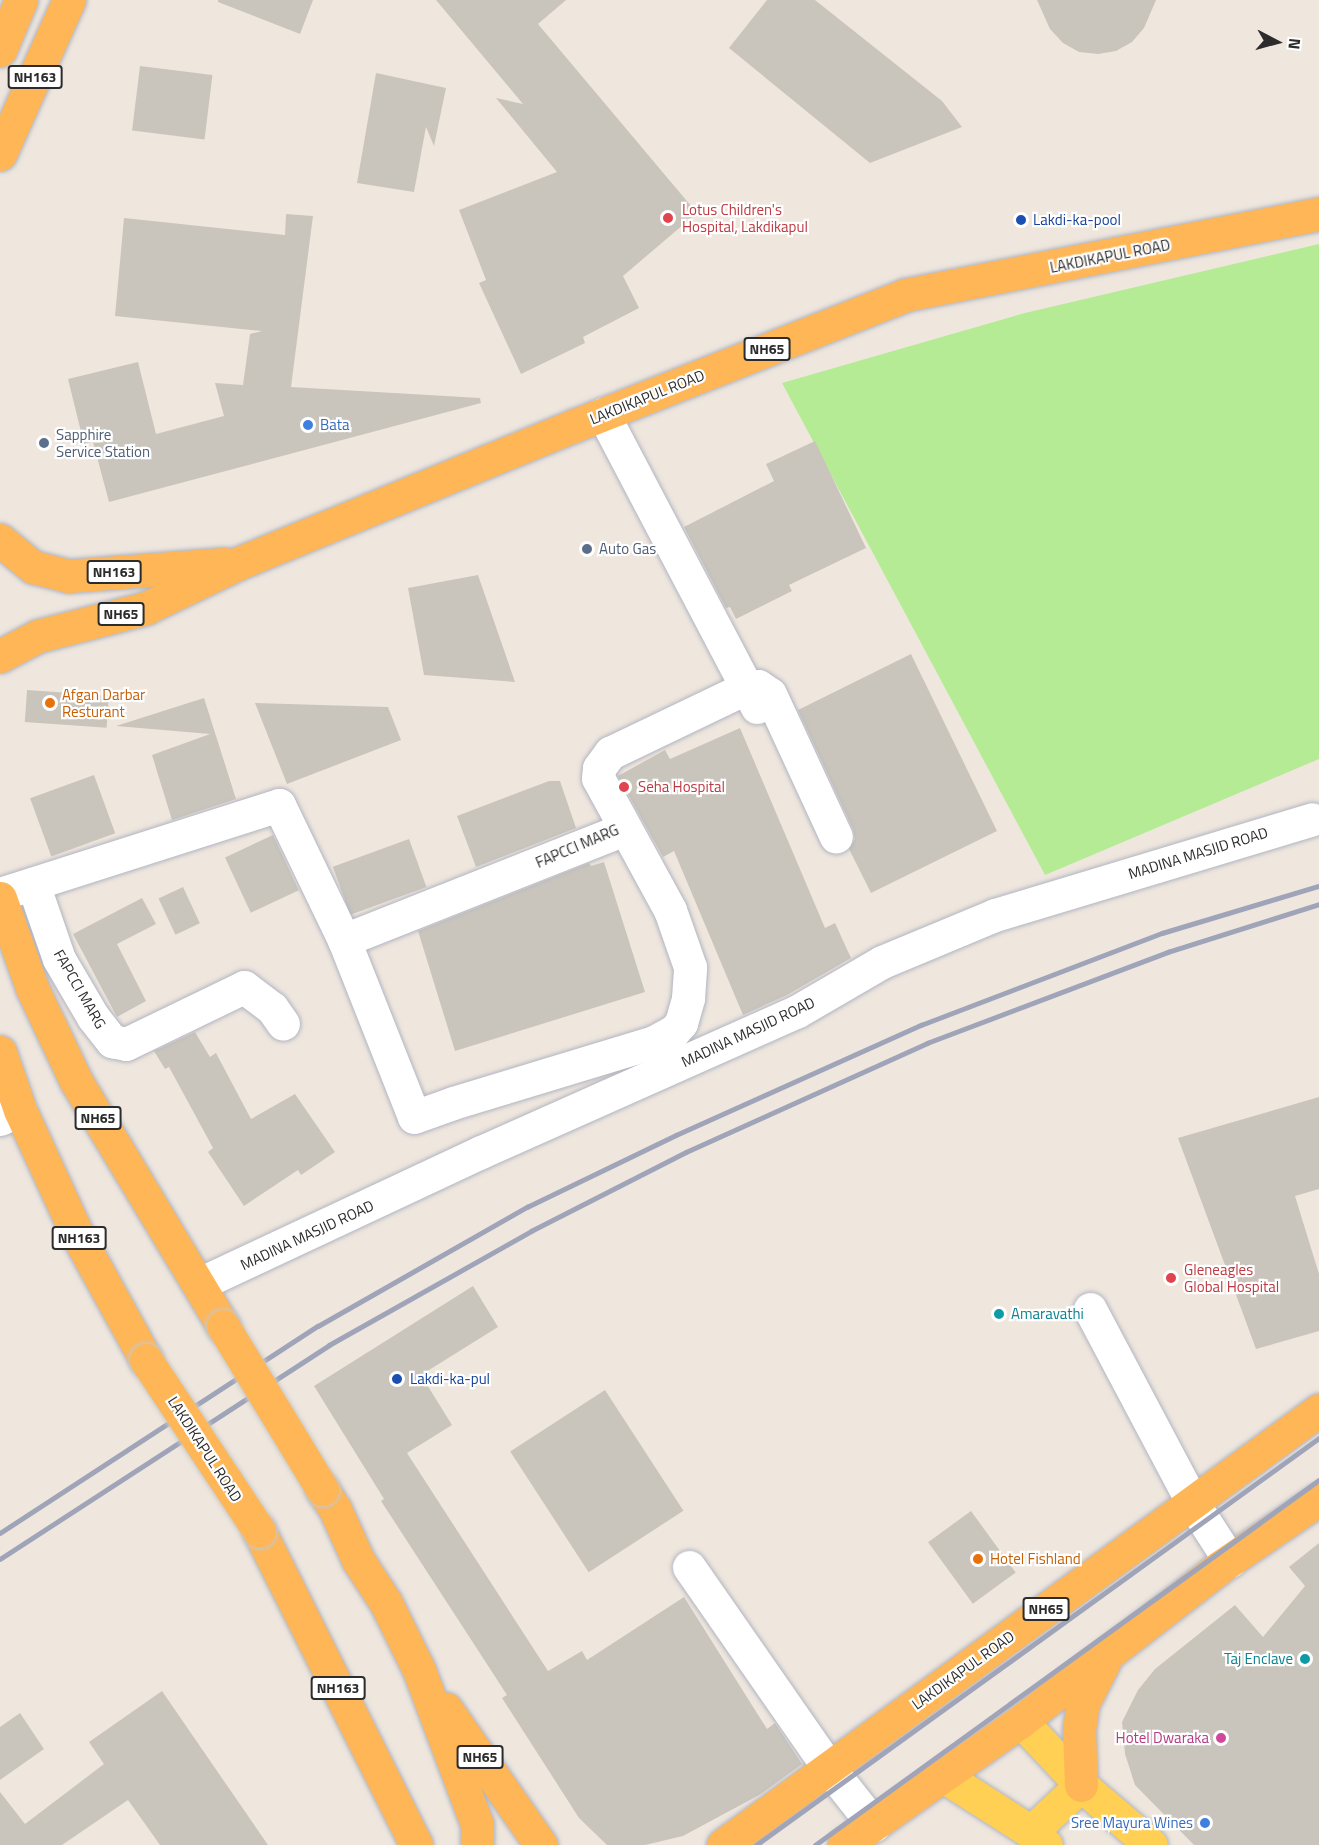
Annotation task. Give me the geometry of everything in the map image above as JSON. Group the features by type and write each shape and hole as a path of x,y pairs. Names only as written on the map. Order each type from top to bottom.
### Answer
{"highway":[{"name":"NH163","path":"0,50 21,0"},
{"name":"NH163","path":"0,154 69,0"},
{"name":"LAKDIKAPUL ROAD","path":"0,656 38,636 146,608 238,563 603,414 905,295 1319,214"},
{"name":"NH163","path":"0,540 33,567 68,576 238,563"},
{"name":"NH65","path":"0,896 32,988 76,1081 335,1509 358,1560 386,1603 419,1670 477,1824 477,1845"},
{"name":"LAKDIKAPUL ROAD","path":"0,1052 10,1115 146,1360 259,1531 416,1845"},
{"name":"LAKDIKAPUL ROAD","path":"723,1845 1319,1410"},
{"path":"844,1845 945,1777 1230,1561 1319,1499"},
{"path":"1081,1785 1079,1730 1083,1703 1110,1653"},
{"name":"NH65","path":"419,1670 542,1845"}],"main road":[{"path":"1021,1721 1081,1785 1151,1845"},
{"path":"945,1777 1039,1838 1081,1785"}],"street":[{"path":"603,414 831,848"},
{"name":"FAPCCI MARG","path":"344,940 624,829 598,778 598,768 604,758 610,753 748,687"},
{"path":"0,896 279,805 344,940 414,1117 654,1042 674,1031 681,1023 688,998 690,967 670,910 624,829"},
{"name":"MADINA MASJID ROAD","path":"199,1284 445,1171 481,1152 796,1012 882,962 995,915 1312,819"},
{"name":"FAPCCI MARG","path":"33,884 59,959 93,1017 112,1041 126,1044 244,987 272,1008 283,1024"},
{"path":"1090,1309 1192,1502 1230,1561"},
{"path":"689,1567 828,1767 874,1824"}],"green space":[{"path":"1319,244 1319,759 1045,875 782,383 1025,313"}],"building":[{"path":"218,0 313,0 300,34 218,2"},
{"path":"436,0 566,0 538,24 697,213 623,276 639,308 583,337 585,343 521,374 479,283 486,280 459,210 557,172 496,98 523,104"},
{"path":"767,0 815,0 942,101 962,127 870,163 729,48"},
{"path":"1037,0 1156,0 1144,28 1132,42 1116,51 1098,54 1079,52 1063,43 1050,29"},
{"path":"140,66 212,75 205,139 132,131"},
{"path":"376,73 446,88 434,146 426,127 414,192 357,183"},
{"path":"286,214 313,216 291,387 480,398 481,403 109,502 93,442 84,444 68,379 138,362 156,434 224,416 215,383 243,385 250,334 262,331 115,316 124,218 285,235"},
{"path":"815,441 866,548 789,585 792,591 736,619 730,607 726,608 684,527 774,481 766,464"},
{"path":"478,575 515,682 424,675 408,588"},
{"path":"911,654 997,831 871,893 849,849 855,839 853,829 798,710"},
{"path":"27,690 109,696 107,728 25,722"},
{"path":"204,698 236,799 172,820 152,755 210,734 116,726"},
{"path":"255,703 388,707 401,740 287,784"},
{"path":"740,728 825,928 835,923 851,958 787,995 743,1015 674,851 663,857 618,776 665,750 670,759"},
{"path":"94,775 115,833 51,857 30,798"},
{"path":"549,781 560,781 576,828 476,867 457,816"},
{"path":"273,835 299,890 251,913 225,857"},
{"path":"409,839 426,887 350,915 333,867"},
{"path":"604,862 645,992 455,1051 418,931 589,863 591,866"},
{"path":"183,887 200,923 175,935 159,898"},
{"path":"142,898 156,924 117,944 146,1001 117,1017 73,934"},
{"path":"195,1032 210,1057 216,1053 251,1119 295,1094 335,1152 301,1175 298,1170 244,1206 208,1152 213,1148 169,1067 165,1069 154,1051"},
{"path":"1319,1097 1319,1189 1295,1196 1319,1274 1319,1331 1256,1349 1178,1138"},
{"path":"473,1286 498,1327 421,1375 452,1425 407,1453 548,1671 582,1651 587,1660 684,1597 767,1729 775,1723 802,1764 761,1794 683,1836 645,1845 607,1845 579,1818 502,1698 507,1695 381,1501 384,1499 314,1386"},
{"path":"605,1390 683,1511 589,1572 510,1452"},
{"path":"971,1511 1016,1572 973,1604 928,1542"},
{"name":"Hotel Dwaraka","path":"1319,1543 1319,1845 1194,1845 1135,1785 1125,1754 1122,1722 1138,1690 1155,1669 1235,1605 1263,1637 1305,1586 1289,1567"},
{"path":"162,1691 268,1845 160,1845 128,1800 62,1845 0,1845 0,1792 25,1824 104,1764 89,1742"},
{"path":"20,1713 44,1749 0,1780 0,1727"}],"railway":[{"path":"0,1533 318,1326 527,1207 676,1135 921,1025 1162,933 1319,886"},
{"path":"0,1559 329,1345 531,1231 686,1152 927,1043 1168,952 1319,904"},
{"path":"756,1845 1319,1438"},
{"path":"815,1845 1319,1480"}],"place":[{"name":"Lotus Children's Hospital, Lakdikapul","path":"668,218"},
{"name":"Lakdi-ka-pool","path":"1021,220"},
{"name":"Bata","path":"308,425"},
{"name":"Sapphire Service Station","path":"44,443"},
{"name":"Auto Gas","path":"587,549"},
{"name":"Afgan Darbar Resturant","path":"50,703"},
{"name":"Seha Hospital","path":"624,787"},
{"name":"Gleneagles Global Hospital","path":"1171,1278"},
{"name":"Amaravathi","path":"999,1314"},
{"name":"Lakdi-ka-pul","path":"397,1379"},
{"name":"Hotel Fishland","path":"978,1559"},
{"name":"Taj Enclave","path":"1305,1659"},
{"name":"Hotel Dwaraka","path":"1221,1738"},
{"name":"Sree Mayura Wines","path":"1205,1823"}]}
